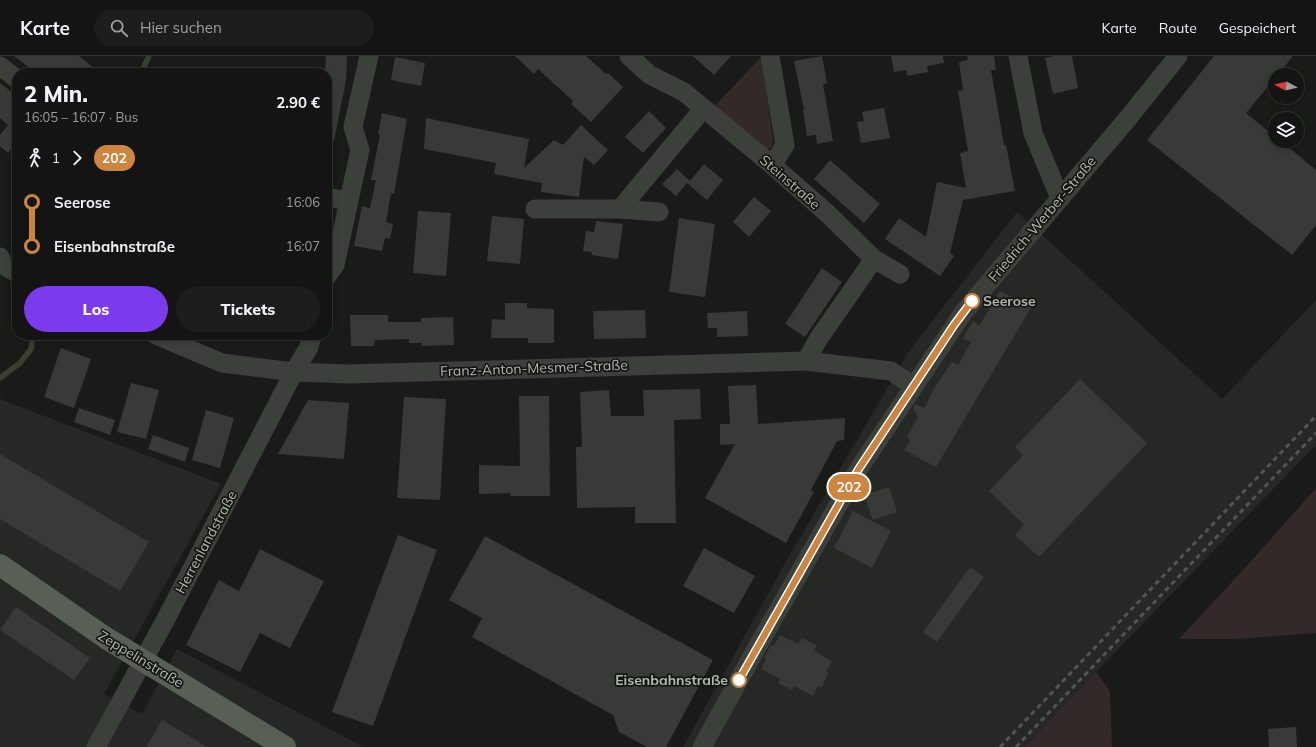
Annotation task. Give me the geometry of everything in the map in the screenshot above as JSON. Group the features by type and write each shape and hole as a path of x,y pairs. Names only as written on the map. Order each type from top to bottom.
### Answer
{"main road":[{"name":"Zeppelinstraße","path":"0,565 101,635 285,747"}],"street":[{"path":"332,270 335,266 360,150 353,127 369,56"},
{"name":"Steinstraße","path":"628,56 650,75 684,92 828,214 874,259 900,274"},
{"path":"770,56 785,145 772,166"},
{"path":"1018,56 1033,133 1060,198"},
{"name":"Friedrich-Werber-Straße","path":"913,386 963,313 1178,56"},
{"path":"0,66 12,75"},
{"path":"620,209 703,109"},
{"path":"332,198 348,201"},
{"path":"535,209 620,209 659,212"},
{"path":"0,257 3,265 12,270"},
{"path":"806,361 819,338 874,259"},
{"name":"Franz-Anton-Mesmer-Straße","path":"168,340 222,363 294,372 348,374 806,361 890,371 913,386"},
{"name":"Herrenlandstraße","path":"96,747 143,661 294,372 309,347 311,340"},
{"path":"702,747 858,470 913,386"}],"shaded area":[{"path":"760,58 763,64 773,140 772,146 767,151 711,110"},
{"path":"1017,212 1222,399 1316,300 1316,445 1025,747 683,747 784,565 909,351"},
{"path":"0,399 221,484 104,694 142,714 177,649 364,747 0,747"},
{"path":"1316,488 1316,633 1234,639 1179,639 1245,568"},
{"path":"1096,672 1110,691 1112,747 1025,747"}],"building":[{"path":"14,56 79,56 94,68 30,68"},
{"path":"326,56 347,56 346,80 334,141 332,141 332,68 325,68"},
{"path":"515,56 586,56 623,87 591,122 571,104 573,101 538,69 534,74"},
{"path":"693,56 731,56 714,75"},
{"path":"822,56 827,83 823,84 833,141 817,144 816,135 807,136 804,110 794,61"},
{"path":"891,56 943,56 944,63 927,66 928,72 907,76 906,70 894,72"},
{"path":"967,56 994,56 996,70 991,70 1004,145 1006,145 1015,191 963,200 950,253 954,256 940,276 885,239 899,218 926,237 937,182 966,188 960,153 968,151 958,91 963,90 959,62 968,60"},
{"path":"1054,56 1072,56 1078,88 1053,94 1045,58"},
{"path":"1214,56 1293,56 1284,68 1268,68 1268,86 1246,113 1268,131 1268,148 1289,148 1316,170 1316,225 1292,255 1147,140"},
{"path":"395,57 425,63 421,86 391,80"},
{"path":"0,83 12,92 12,148 8,153 0,146 0,135 8,125 0,118"},
{"path":"884,108 890,138 861,143 857,122 864,121 862,112"},
{"path":"649,111 666,128 643,153 625,137"},
{"path":"382,113 407,119 394,194 391,193 386,222 393,224 390,239 385,238 382,251 354,246 362,206 370,208 376,180 371,180 380,135 378,134"},
{"path":"426,118 529,139 524,168 554,140 563,145 581,125 608,150 594,165 584,157 579,197 541,192 542,183 494,174 496,163 424,149"},
{"path":"830,160 880,204 864,223 814,179"},
{"path":"704,164 723,180 707,200 687,183 676,196 662,184 677,169 690,181"},
{"path":"754,197 771,211 749,237 733,222"},
{"path":"418,211 451,213 446,276 413,273"},
{"path":"492,216 524,219 520,264 487,261"},
{"path":"679,218 715,224 705,297 669,292"},
{"path":"596,221 623,224 618,259 591,255 592,252 583,251 586,231 594,232"},
{"path":"822,268 842,282 805,337 785,324"},
{"path":"1000,291 1032,306 936,467 904,450 910,441 907,437 918,417 913,408 915,404 924,408 936,385 952,362 958,365 971,342 963,338 973,321 979,326"},
{"path":"505,303 527,303 527,308 554,309 554,343 528,343 528,338 491,338 492,319 505,320"},
{"path":"645,310 646,338 594,339 593,311"},
{"path":"747,311 748,336 717,337 717,328 708,328 707,313"},
{"path":"350,315 388,315 388,322 421,322 421,318 453,317 454,345 422,346 422,343 409,343 409,339 375,340 374,346 351,346"},
{"path":"61,348 91,359 74,408 44,397"},
{"path":"1080,379 1147,443 1039,557 1015,535 1024,525 989,491 1023,455 1015,447"},
{"path":"131,383 159,390 146,439 117,432"},
{"path":"756,385 758,424 845,418 844,440 837,441 811,490 814,492 786,543 705,498 735,444 720,445 720,424 730,424 728,386"},
{"path":"700,389 701,419 674,420 676,523 635,523 635,507 577,508 576,447 582,447 580,392 609,390 611,416 644,416 643,390"},
{"path":"519,396 549,396 550,496 511,496 510,493 479,494 479,465 520,466"},
{"path":"404,397 446,399 440,500 397,498"},
{"path":"308,400 349,403 344,459 278,454"},
{"path":"79,408 115,420 110,435 74,422"},
{"path":"206,410 234,418 220,468 192,460"},
{"path":"153,435 189,448 185,462 148,449"},
{"path":"0,454 149,542 120,591 0,519"},
{"path":"889,487 897,512 873,520 864,495"},
{"path":"853,511 891,531 872,568 834,548"},
{"path":"398,535 437,550 373,726 332,712"},
{"path":"485,536 713,660 666,747 647,747 619,732 613,715 472,637 482,618 449,600"},
{"path":"704,548 755,576 734,613 683,586"},
{"path":"260,549 324,581 290,648 260,633 240,672 186,645 219,580 239,591"},
{"path":"970,567 984,577 937,642 923,632"},
{"path":"16,607 90,658 74,680 0,630"},
{"path":"780,635 798,644 802,638 817,646 814,651 832,661 826,672 829,673 821,688 818,686 813,696 794,686 792,690 778,683 780,679 761,669 766,659 764,658 771,645 774,645"},
{"path":"162,720 207,747 146,747"},
{"path":"1296,727 1297,747 1269,747 1268,729"}],"waterway":[{"path":"143,68 149,56"},
{"path":"0,378 20,363 31,349 32,340"}],"railway":[{"path":"1000,747 1316,416"},
{"path":"1016,747 1316,433"}],"bus line":[{"name":"202","path":"739,680 858,470 954,325 972,301"}],"place":[{"name":"Seerose","path":"972,301"},
{"name":"Eisenbahnstraße","path":"739,680"}]}
